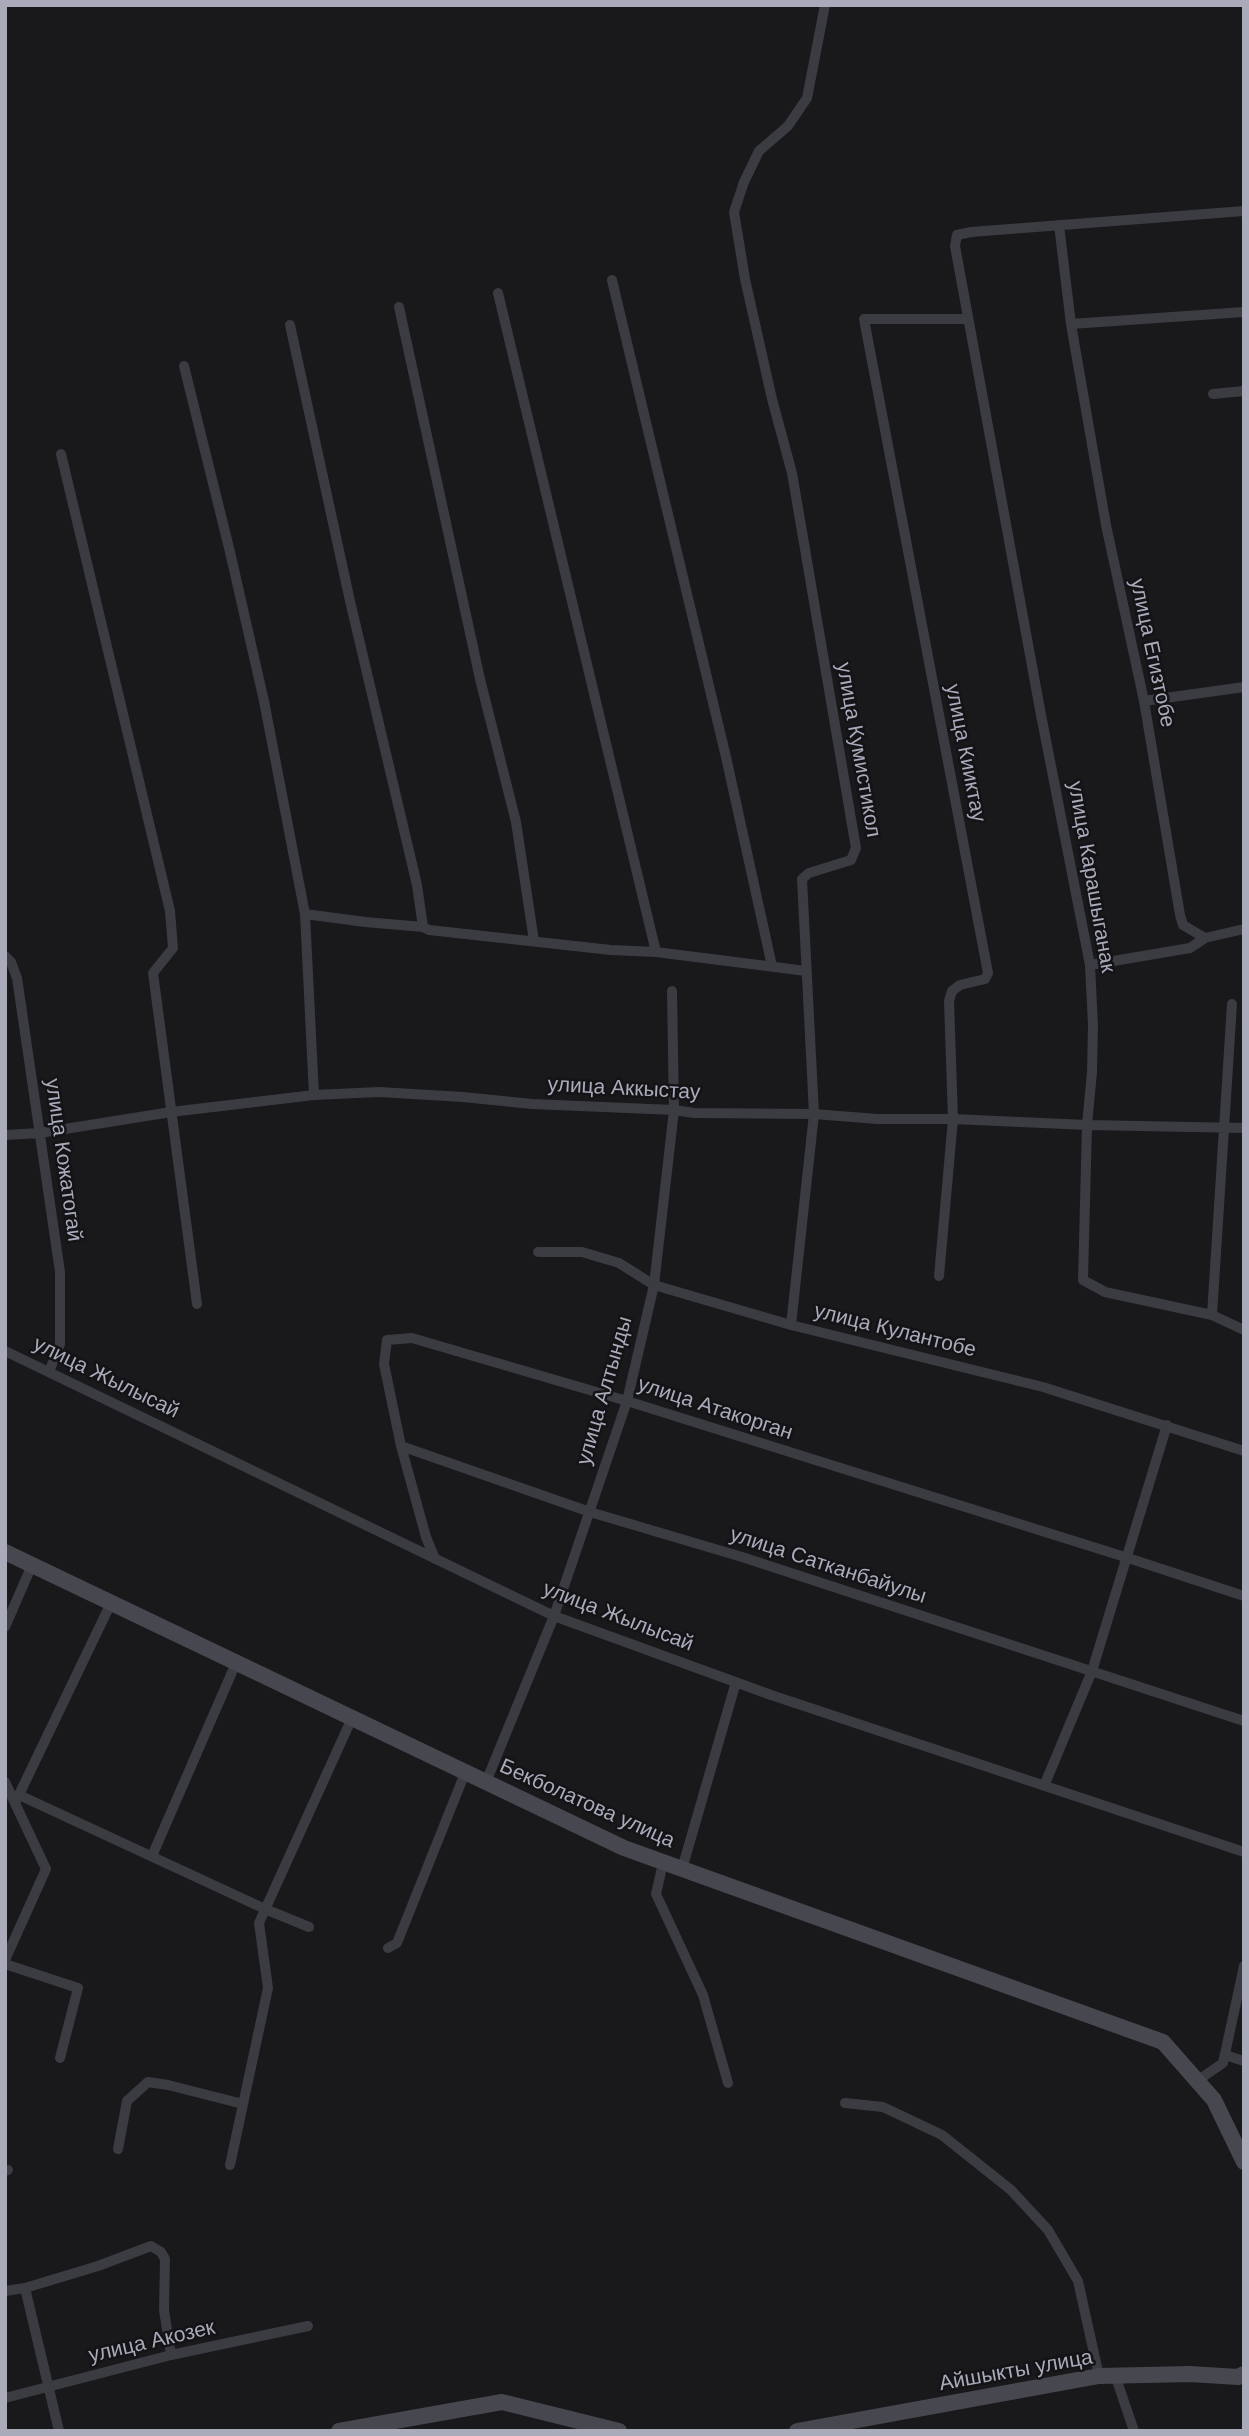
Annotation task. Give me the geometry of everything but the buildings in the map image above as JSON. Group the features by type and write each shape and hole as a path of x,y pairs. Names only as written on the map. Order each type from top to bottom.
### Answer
{"street":[{"name":"улица Кумистикол","path":"791,1325 814,1114 802,879 809,873 851,860 856,848 792,473 745,279 734,212 744,182 759,151 788,126 807,98 825,5"},
{"path":"1059,225 1244,211"},
{"name":"улица Карашыганак","path":"1059,225 971,232 957,235 955,246 1090,965 1093,1060 1087,1125 1083,1280 1105,1292 1212,1315 1244,1329"},
{"name":"улица Егизтобе","path":"1059,225 1071,324 1106,525 1144,701 1180,915 1184,925 1205,938"},
{"path":"612,280 726,757 772,966"},
{"path":"498,293 656,952"},
{"path":"399,307 477,666 516,822 534,941"},
{"path":"1071,324 1244,312"},
{"name":"улица Кииктау","path":"939,1276 953,1119 949,1001 952,991 960,985 985,979 988,973 864,319 967,319"},
{"path":"290,325 350,601 417,885 423,927"},
{"path":"184,366 264,701 305,914 314,1094"},
{"path":"1213,394 1244,391"},
{"path":"61,454 170,911 173,948 153,973 197,1304"},
{"path":"1144,701 1244,687"},
{"path":"305,914 806,971"},
{"path":"1090,965 1190,948 1205,938 1244,929"},
{"name":"улица Кожатогай","path":"5,956 11,962 17,978 60,1272 60,1344 49,1372"},
{"name":"улица Алтынды","path":"486,1782 554,1616 627,1401 654,1285 674,1110 672,991"},
{"path":"1212,1315 1232,1004"},
{"name":"улица Аккыстау","path":"5,1135 40,1133 171,1112 314,1094 379,1093 694,1113 814,1114 877,1119 1244,1128"},
{"name":"улица Кулантобе","path":"538,1252 583,1252 619,1263 654,1285 791,1325 1043,1387 1244,1451"},
{"name":"улица Атакорган","path":"435,1559 426,1537 401,1446 384,1364 387,1340 412,1338 627,1401 1244,1597"},
{"name":"улица Жылысай","path":"5,1351 554,1616 736,1682 1244,1852"},
{"path":"1044,1786 1092,1671 1167,1425"},
{"name":"улица Сатканбайулы","path":"401,1446 590,1512 741,1557 1244,1721"},
{"name":"Бекболатова улица","path":"5,1552 624,1848 1163,2042 1197,2081"},
{"path":"5,1627 32,1565"},
{"path":"17,1799 111,1603"},
{"path":"152,1856 236,1663"},
{"path":"682,1869 736,1682"},
{"path":"230,2165 268,1988 259,1923 352,1718"},
{"path":"388,1948 397,1943 465,1773"},
{"path":"5,1782 17,1799 46,1869 5,1962 78,1988 60,2058"},
{"path":"17,1799 309,1927"},
{"path":"663,1863 656,1894 703,1995 728,2083"},
{"path":"1244,1966 1223,2063 1197,2081 1214,2100 1244,2162"},
{"path":"1225,2055 1244,2061"},
{"path":"118,2149 127,2101 148,2082 243,2104"},
{"path":"845,2103 883,2107 942,2135 1011,2190 1048,2230 1078,2281 1107,2375 1134,2431"},
{"path":"5,2291 25,2288 98,2266 151,2246 161,2252 165,2259 164,2311 171,2356"},
{"path":"25,2288 59,2431"},
{"name":"улица Акозек","path":"5,2398 171,2356 308,2326"},
{"name":"Айшыкты улица","path":"797,2431 1107,2375 1190,2374 1238,2377 1244,2374"},
{"path":"339,2431 502,2402 619,2431"}]}
